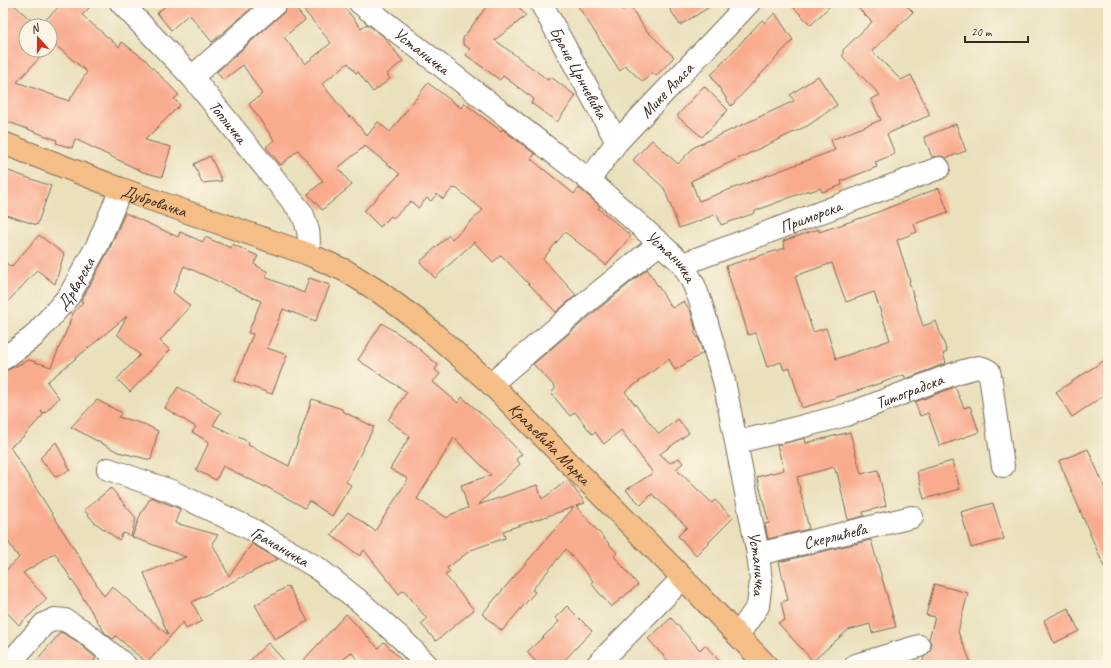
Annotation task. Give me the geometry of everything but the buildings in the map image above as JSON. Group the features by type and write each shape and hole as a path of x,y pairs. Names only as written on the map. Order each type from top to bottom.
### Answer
{"main road":[{"name":"Дубровачка","path":"3,143 121,189 308,254"},
{"name":"Краљевића Марка","path":"308,254 346,271 378,291 423,324 491,384 683,578 766,665"}],"street":[{"name":"Топличка","path":"121,3 192,77 302,212 308,226 310,239 308,254"},
{"path":"192,77 276,3"},
{"name":"Устаничка","path":"360,3 589,180 683,264 701,303 724,380 758,554 761,581 758,606 738,635"},
{"name":"Бране Црнчевића","path":"541,3 617,142"},
{"name":"Мике Аласа","path":"589,180 617,142 749,3"},
{"name":"Приморска","path":"683,264 939,168"},
{"name":"Дрварска","path":"3,359 33,337 69,296 98,244 121,189"},
{"path":"491,384 588,300 660,243"},
{"name":"Титоградска","path":"737,442 846,415 978,366 989,371 992,380 995,412 1004,466"},
{"name":"Грачаничка","path":"108,470 170,491 251,529 316,567 375,614 427,665"},
{"name":"Скерлићева","path":"758,554 912,517"},
{"path":"597,665 683,578"},
{"path":"8,665 44,624 55,619 65,620 82,630 125,665"},
{"path":"856,665 919,646"}]}
